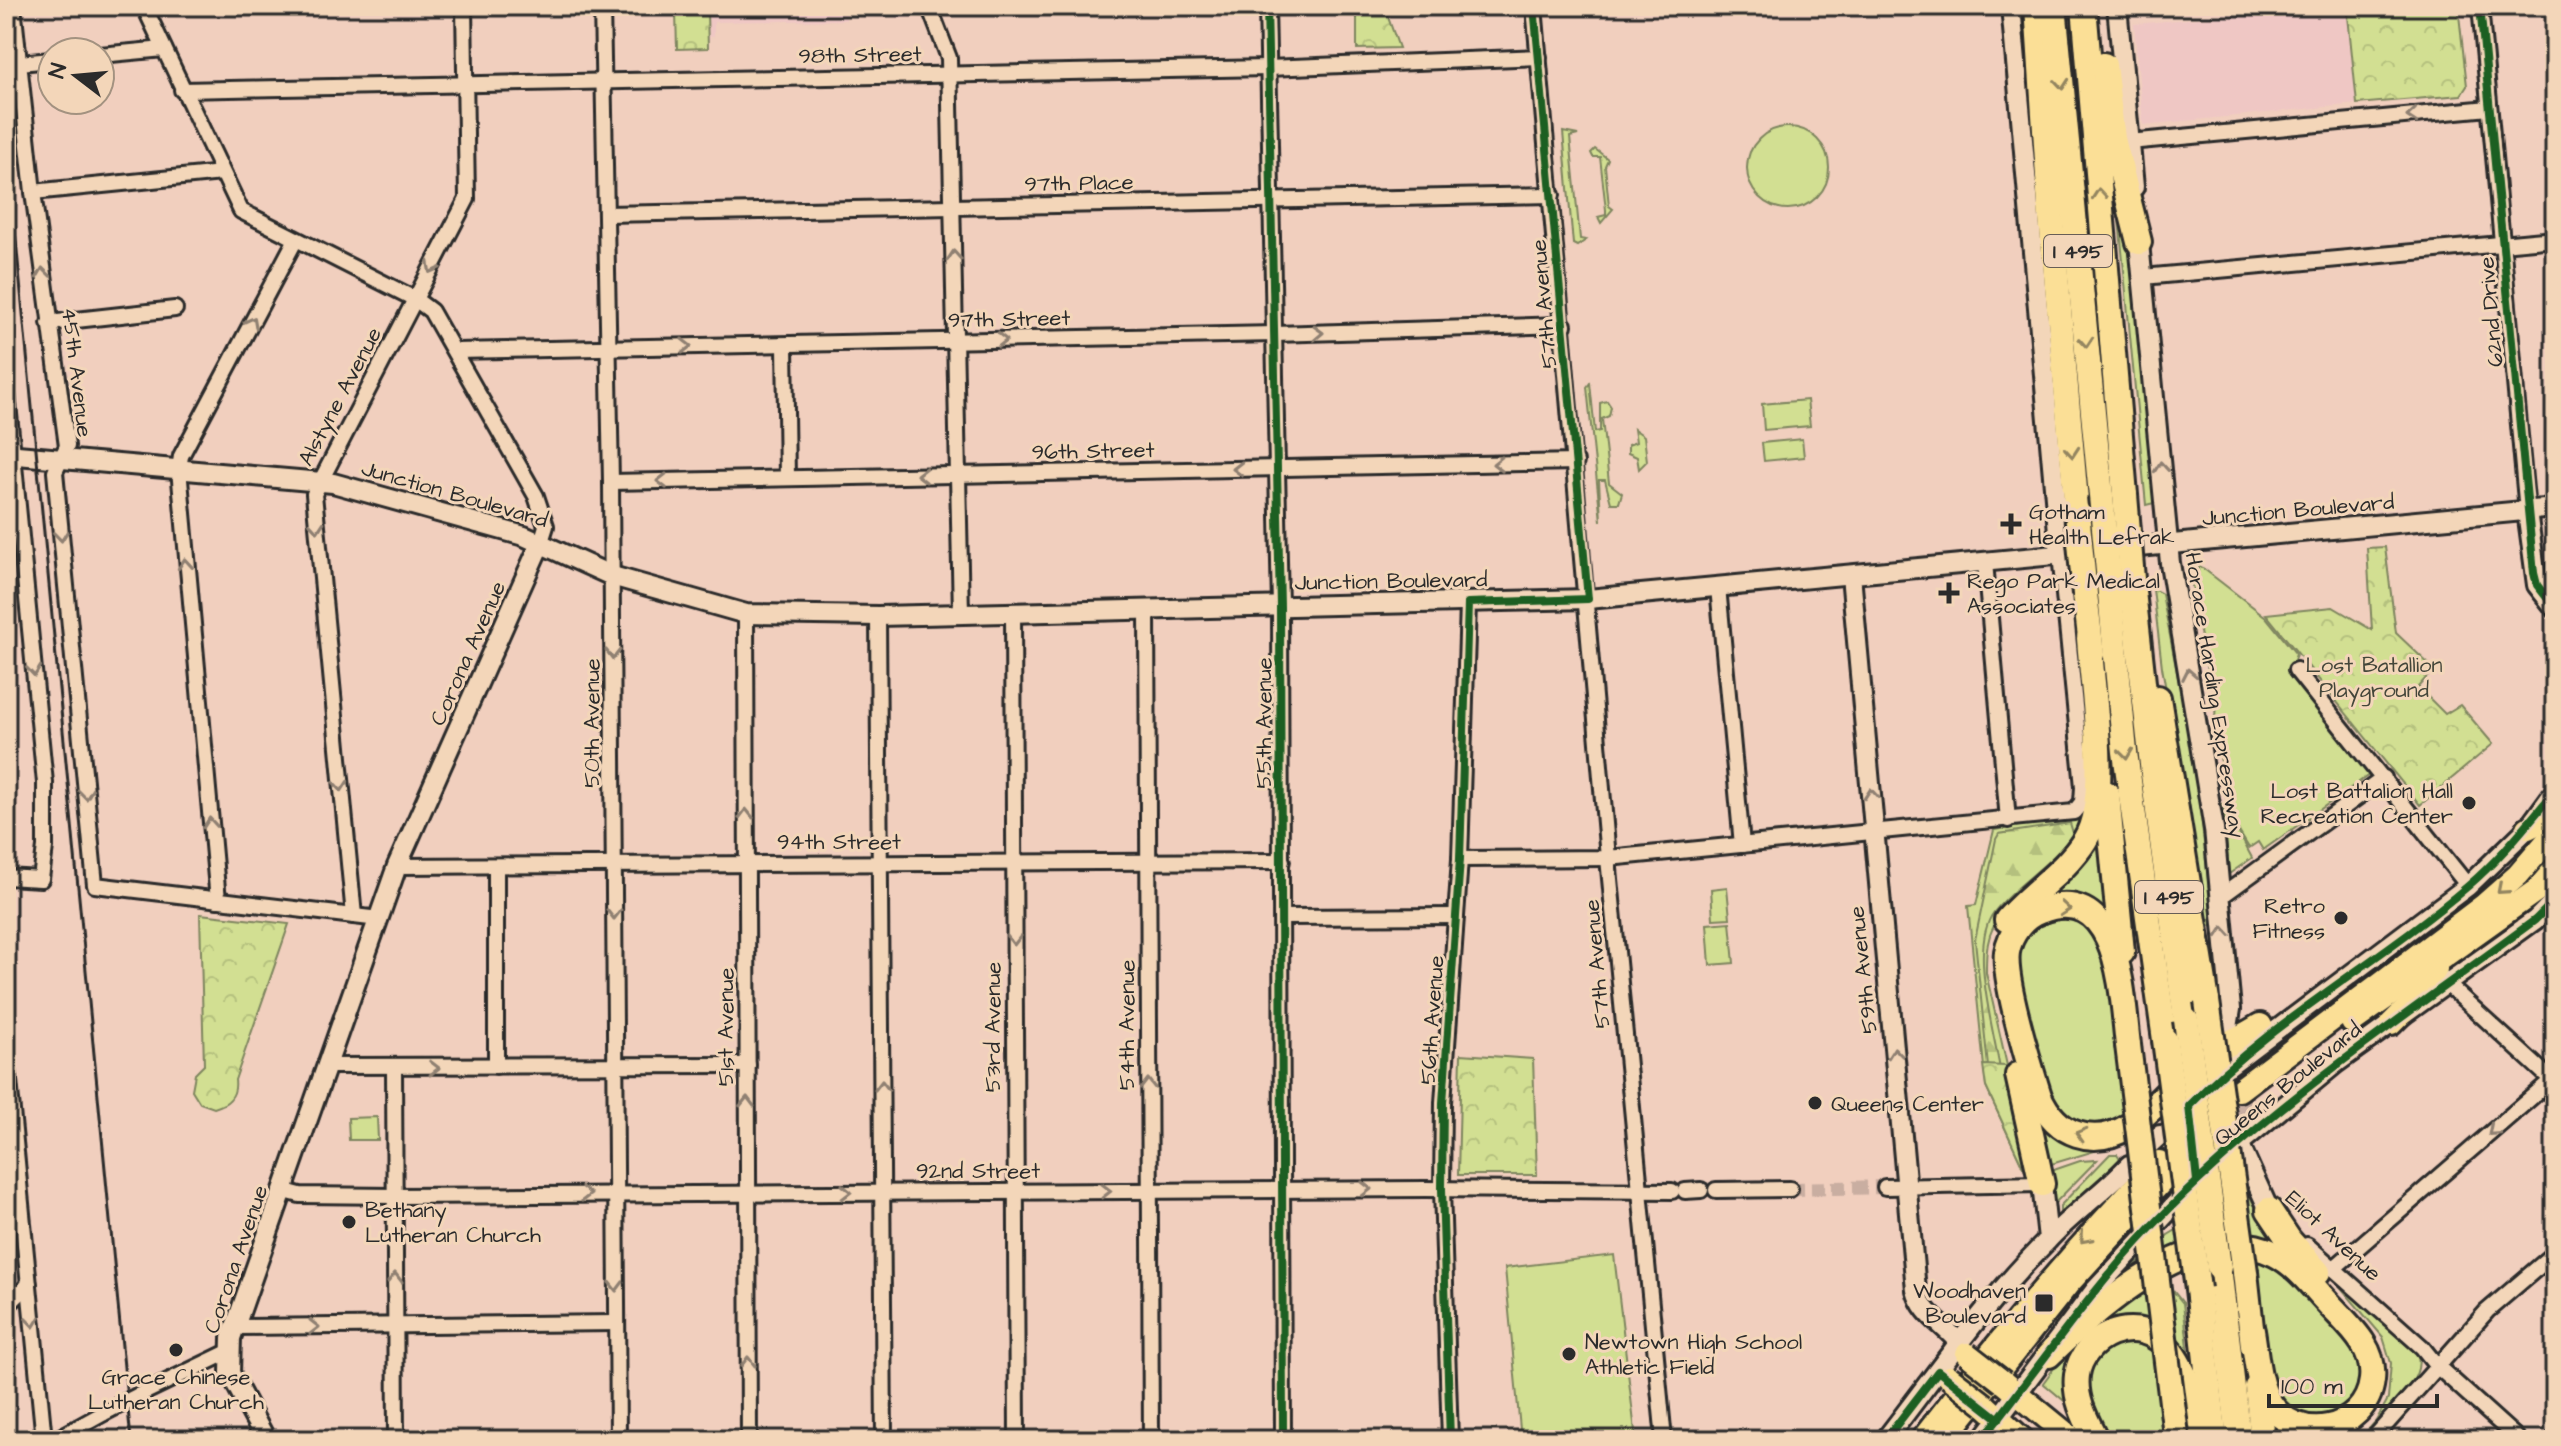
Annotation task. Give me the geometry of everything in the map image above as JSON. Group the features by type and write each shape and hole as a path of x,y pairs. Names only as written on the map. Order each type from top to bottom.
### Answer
{"highway":[{"path":"2026,6 2050,207"},
{"path":"2037,6 2050,207 2100,782 2095,821 2080,847 2006,922 1994,953 1994,973 2042,1184"},
{"name":"I 495","path":"2054,6 2113,496 2122,592 2125,752 2198,1289 2215,1440"},
{"path":"2087,6 2103,58 2113,139 2139,242"},
{"name":"I 495","path":"2087,6 2113,496"},
{"name":"I 495","path":"2122,592 2138,640 2239,1440"},
{"path":"2089,638 2126,989 2126,1034"},
{"path":"2138,640 2154,675 2169,755 2245,1272 2263,1440"},
{"path":"2177,1440 2126,1034 2116,957 2102,926 2081,911 2062,907 2042,910 2025,919 2009,944 2009,972 2039,1096 2049,1115 2063,1127 2088,1137 2118,1132 2143,1115 2199,1062 2225,1057 2260,1026"},
{"path":"2269,1210 2289,1240 2372,1333 2382,1351 2385,1374 2383,1393 2374,1412 2350,1440"},
{"path":"2049,1355 2109,1301 2175,1261 2213,1247 2255,1248 2293,1266 2363,1344 2372,1371 2370,1389 2362,1407 2336,1426 2317,1429 2289,1423 2265,1394 2252,1331"},
{"path":"2096,1440 2079,1400 2080,1365 2095,1342 2112,1333 2130,1331 2156,1337 2175,1358 2192,1400 2201,1440"}],"main road":[{"path":"2011,6 2060,554"},
{"name":"Horace Harding Expressway","path":"2119,6 2168,545 2209,790 2231,1009"},
{"name":"Junction Boulevard","path":"9,454 319,482 541,542 612,576 746,614 878,616 1588,599 2555,508"},
{"name":"62nd Drive","path":"2527,511 2537,585 2555,608"},
{"name":"Corona Avenue","path":"266,1440 230,1373 228,1352 397,866 541,542"},
{"name":"59th Avenue","path":"1851,575 1919,1303 1963,1348"},
{"path":"2225,1057 2322,993 2468,886 2528,828 2555,791"},
{"path":"2528,828 2555,814"},
{"name":"Queens Boulevard","path":"2555,832 2518,875 2484,905 2245,1095 2537,890 2555,869"},
{"name":"Queens Boulevard","path":"1982,1440 1992,1412 2011,1388 2049,1355 2122,1258 2237,1145 2335,1064 2448,985 2535,920 2555,900"},
{"path":"2391,1024 2414,1001 2445,957"},
{"path":"2231,1009 2243,1024 2260,1026 2322,993"},
{"name":"Eliot Avenue","path":"2231,1009 2224,1084 2237,1145 2269,1210"},
{"path":"1922,1440 2016,1318 2157,1156 2069,1283 1944,1440"},
{"path":"1885,1440 1944,1374 2048,1239 2096,1200 2129,1165"},
{"path":"2042,1184 2048,1239"},
{"path":"1963,1348 2074,1440"},
{"path":"1944,1374 2023,1440"}],"street":[{"name":"45th Avenue","path":"13,6 49,323 67,446 55,472 95,885 218,900"},
{"name":"Corona Avenue","path":"144,6 241,211 295,241 415,299 431,311 536,496 546,526 541,542"},
{"name":"Alstyne Avenue","path":"354,916 314,494 467,199 464,6"},
{"name":"50th Avenue","path":"602,6 611,482 618,1440"},
{"path":"929,6 949,58 961,614"},
{"name":"55th Avenue","path":"1267,6 1280,607 1283,1440"},
{"name":"57th Avenue","path":"1534,6 1588,599 1608,858 1664,1440"},
{"name":"62nd Drive","path":"2480,6 2527,511"},
{"path":"116,54 164,49"},
{"name":"98th Street","path":"182,90 1268,68 1539,57"},
{"path":"19,63 36,61"},
{"path":"2129,142 2489,108"},
{"path":"33,192 222,173"},
{"name":"97th Place","path":"606,214 1552,195"},
{"path":"2143,277 2555,239"},
{"path":"295,241 181,456 179,469 218,900 379,919"},
{"path":"49,323 175,309"},
{"name":"97th Street","path":"455,351 1564,325"},
{"path":"785,345 787,478"},
{"path":"6,383 9,454 45,783 45,847 41,879 6,877"},
{"name":"96th Street","path":"611,482 1576,462"},
{"path":"1460,859 1608,858 2070,814 2079,810 2083,787 2060,554"},
{"path":"1985,562 2008,820"},
{"path":"1718,587 1742,845"},
{"name":"56th Avenue","path":"1450,1440 1442,1189 1443,1103 1460,859 1468,603"},
{"name":"54th Avenue","path":"1147,610 1151,1440"},
{"name":"53rd Avenue","path":"1013,613 1017,1440"},
{"name":"51st Avenue","path":"746,614 749,1440"},
{"path":"878,616 884,1440"},
{"path":"2296,670 2468,886"},
{"path":"2219,898 2384,778"},
{"name":"94th Street","path":"397,866 1282,861"},
{"path":"496,866 496,1066"},
{"path":"1282,917 1456,916"},
{"path":"2333,1269 2554,1080 2448,985"},
{"path":"6,1049 10,1127 44,1440"},
{"path":"328,1066 748,1065"},
{"path":"394,1068 396,1440"},
{"path":"1885,1187 2042,1184"},
{"name":"92nd Street","path":"285,1191 300,1195 395,1196 1790,1189"},
{"name":"Eliot Avenue","path":"2269,1210 2422,1347 2438,1367 2519,1440"},
{"path":"2372,1440 2487,1311 2555,1253"},
{"path":"6,1307 29,1284"},
{"path":"236,1327 617,1323"},
{"path":"55,1440 228,1352"}],"shaded area":[{"path":"618,6 895,6 846,7 846,20 714,22 714,36 710,37 708,48 677,49 676,12 763,9 618,9"},
{"path":"895,6 912,6 915,17 897,18"},
{"path":"2347,6 2357,104 2143,125 2134,24"}],"green space":[{"path":"1357,6 1384,6 1399,48 1357,49"},
{"path":"2347,6 2458,6 2467,86 2461,95 2357,104"},
{"path":"676,12 707,12 708,48 677,49"},
{"path":"1788,127 1804,130 1817,139 1826,152 1829,168 1826,184 1817,197 1804,206 1788,209 1772,206 1759,197 1750,184 1747,168 1750,152 1759,139 1772,130"},
{"path":"1563,132 1578,135 1570,137 1580,239 1586,240 1577,246 1573,244"},
{"path":"1595,149 1608,159 1605,166 1609,206 1613,209 1601,223 1598,217 1606,215 1606,210 1600,157 1593,157 1591,153"},
{"path":"2116,187 2129,243 2154,503 2146,505"},
{"path":"1590,383 1595,432 1600,431 1600,403 1607,401 1611,407 1609,416 1602,419 1609,483 1622,493 1619,503 1611,503 1605,480 1599,480 1601,521 1587,387"},
{"path":"1807,400 1810,426 1764,430 1762,404"},
{"path":"1634,429 1644,436 1647,461 1639,469 1637,457 1628,453 1628,445 1636,442"},
{"path":"1802,439 1804,457 1764,461 1762,443"},
{"name":"Lost Batallion Playground","path":"2385,547 2396,633 2434,669 2418,687 2445,714 2460,705 2493,744 2420,805 2266,614 2333,607 2372,630 2367,548"},
{"path":"2200,566 2266,617 2296,654 2291,669 2373,772 2263,850 2258,842 2249,848 2232,820 2226,796 2215,722 2216,696 2204,655 2192,585"},
{"path":"2153,589 2162,594 2197,777 2213,927 2206,923 2162,667"},
{"path":"2223,803 2252,858 2229,874"},
{"path":"2083,816 2083,831 2006,908 1996,922 1988,944 1986,973 2030,1167 2023,1167 1986,1087 1968,906 1976,905 1994,830"},
{"path":"2070,823 2073,833 2065,844 2003,901 1986,928 1983,970 2002,1082 1990,1086 1975,940 1996,839 1999,834"},
{"path":"2099,835 2107,917 2031,908 2090,854 2089,845"},
{"path":"1727,887 1730,918 1713,919 1711,889"},
{"path":"200,914 289,924 235,1080 233,1095 228,1102 214,1108 200,1103 192,1090 195,1074 204,1065"},
{"path":"2058,919 2078,923 2093,933 2108,966 2117,1055 2130,1114 2114,1127 2077,1129 2045,1100 2014,983 2019,936 2041,920 2043,924"},
{"path":"1730,922 1734,963 1710,965 1707,924"},
{"path":"1461,1054 1533,1059 1537,1175 1458,1175"},
{"path":"1983,1065 2006,1066 2030,1167 2023,1167 1986,1087"},
{"path":"2035,1109 2078,1143 2098,1150 2048,1165"},
{"path":"377,1117 378,1140 349,1140 348,1118"},
{"path":"2110,1154 2117,1154 2122,1161 2060,1220 2060,1206"},
{"path":"2097,1160 2052,1206 2048,1172 2080,1161"},
{"path":"2246,1188 2261,1219 2283,1244 2253,1240 2116,1283 2168,1235"},
{"path":"2250,1253 2319,1304 2350,1340 2362,1373 2356,1394 2344,1412 2300,1420 2278,1405 2267,1376"},
{"name":"Newtown High School Athletic Field","path":"1614,1255 1636,1440 1521,1440 1505,1268"},
{"path":"2326,1270 2416,1351 2419,1362 2410,1386 2362,1440 2359,1440 2376,1421 2388,1399 2391,1363 2383,1337"},
{"path":"2161,1276 2183,1303 2190,1364 2166,1339 2099,1330 2075,1410 2043,1383 2085,1326"},
{"path":"2120,1338 2148,1344 2181,1393 2193,1440 2113,1440 2096,1415 2088,1411 2083,1370 2091,1352"},
{"path":"2273,1418 2357,1421 2341,1440 2272,1440"}],"tunnel":[{"path":"2213,1134 2251,1100"},
{"path":"1790,1189 1885,1187"}],"railway":[{"path":"6,136 131,1440"}],"cycle path":[{"path":"1267,6 1280,607 1283,1440"},
{"path":"1450,1440 1442,1189 1443,1103 1460,859 1468,603 1588,599 1534,6"},
{"path":"2480,6 2534,573 2537,585 2555,608"},
{"path":"2197,1181 2189,1106 2255,1046 2468,886 2503,852 2555,791"},
{"path":"1982,1440 2118,1264 2211,1169 2301,1093 2535,920 2555,900"},
{"path":"1885,1440 1938,1371 1999,1419"}],"place":[{"name":"Gotham Health Lefrak","path":"2011,524"},
{"name":"Rego Park Medical Associates","path":"1949,593"},
{"name":"Lost Battalion Hall Recreation Center","path":"2469,803"},
{"name":"Retro Fitness","path":"2341,918"},
{"name":"Queens Center","path":"1815,1103"},
{"name":"Bethany Lutheran Church","path":"349,1222"},
{"name":"Woodhaven Boulevard","path":"2044,1303"},
{"name":"Grace Chinese Lutheran Church","path":"176,1350"},
{"name":"Newtown High School Athletic Field","path":"1569,1354"}]}
